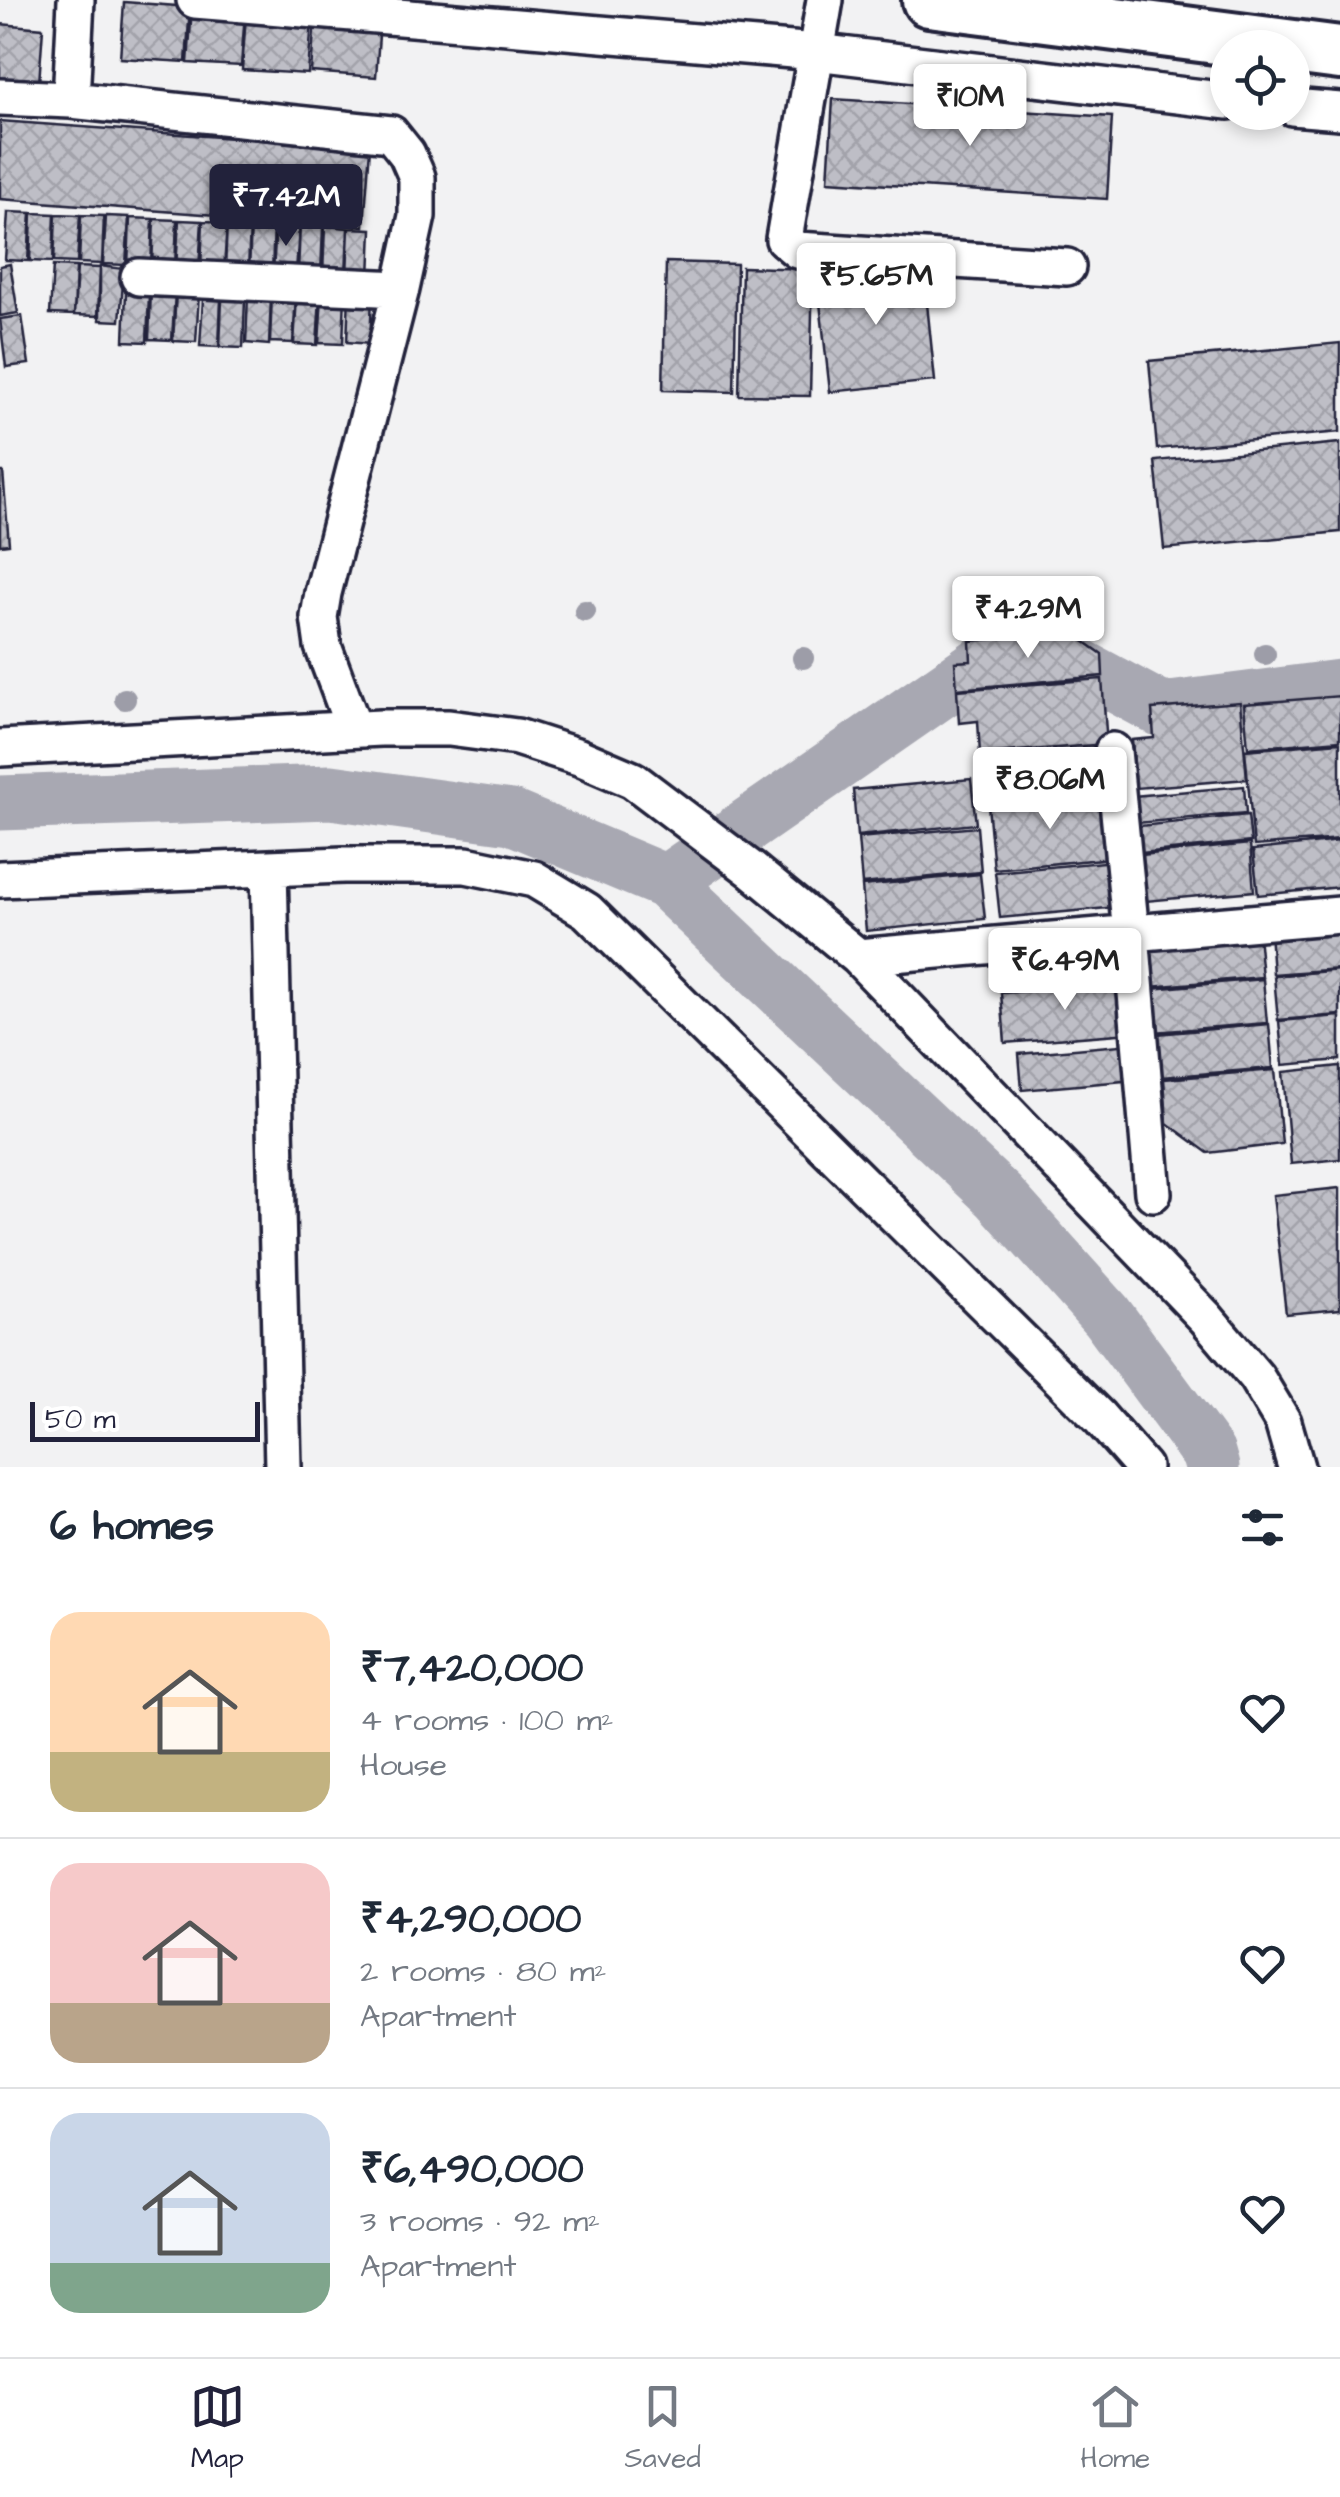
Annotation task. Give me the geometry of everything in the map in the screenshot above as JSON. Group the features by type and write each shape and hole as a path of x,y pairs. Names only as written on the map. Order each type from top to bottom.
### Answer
{"highway":[{"path":"928,0 1340,53"}],"street":[{"path":"71,100 76,0"},
{"path":"195,0 816,52 1210,99"},
{"path":"825,0 784,239 797,250 1068,267"},
{"path":"0,97 71,100 391,134 407,154 417,176 417,216 319,617 322,646 354,729"},
{"path":"1310,108 1340,111"},
{"path":"138,277 401,289"},
{"path":"0,748 354,729 449,728 517,737 633,780 858,957 1256,1376 1282,1422 1296,1467"},
{"path":"1113,751 1152,1192"},
{"path":"0,880 343,865 466,865 534,879 586,911 1100,1417 1143,1467"},
{"path":"268,868 283,1467"},
{"path":"858,957 1340,915"}],"building":[{"path":"124,2 190,7 186,62 120,58"},
{"path":"192,7 245,12 241,66 188,63"},
{"path":"246,15 312,19 308,74 242,70"},
{"path":"315,17 380,21 376,77 311,72"},
{"path":"0,24 43,28 39,83 0,80"},
{"path":"833,99 1112,117 1107,199 828,181"},
{"path":"0,121 370,148 364,226 0,199"},
{"path":"8,212 31,213 28,261 5,260"},
{"path":"32,213 55,214 53,262 30,261"},
{"path":"56,214 80,215 77,263 54,262"},
{"path":"81,215 104,216 102,264 79,263"},
{"path":"106,216 129,217 126,265 103,264"},
{"path":"130,218 153,219 151,267 128,266"},
{"path":"154,219 177,220 175,268 152,267"},
{"path":"179,220 202,221 199,269 176,268"},
{"path":"203,221 227,222 224,270 201,269"},
{"path":"227,222 250,224 248,271 225,270"},
{"path":"251,224 274,225 272,272 249,271"},
{"path":"276,225 299,226 296,273 273,272"},
{"path":"300,225 323,227 321,274 298,273"},
{"path":"325,226 348,228 346,276 323,274"},
{"path":"349,228 372,229 370,277 347,276"},
{"path":"666,262 737,264 734,392 663,390"},
{"path":"10,264 18,313 0,316 0,266"},
{"path":"923,265 935,381 830,392 817,276"},
{"path":"53,266 76,267 74,315 50,314"},
{"path":"100,266 124,269 120,321 100,320"},
{"path":"77,267 100,268 98,316 74,315"},
{"path":"742,267 813,269 810,396 739,395"},
{"path":"151,291 175,292 172,340 149,339"},
{"path":"126,292 149,294 147,342 124,341"},
{"path":"176,293 199,294 196,342 173,341"},
{"path":"272,294 296,295 293,343 270,342"},
{"path":"349,294 372,296 370,344 347,342"},
{"path":"248,295 271,297 269,345 246,343"},
{"path":"322,295 345,296 343,344 319,343"},
{"path":"297,296 320,297 317,345 294,344"},
{"path":"203,298 221,299 219,347 200,346"},
{"path":"222,299 245,300 243,348 220,347"},
{"path":"22,316 29,364 6,367 0,319"},
{"path":"1340,343 1340,432 1157,449 1149,361"},
{"path":"1340,443 1340,532 1164,549 1155,461"},
{"path":"0,472 9,544 0,545"},
{"path":"1071,632 1102,654 1103,676 957,689 955,662 971,661 970,641"},
{"path":"1102,679 1107,744 980,754 978,721 959,723 957,690"},
{"path":"1340,696 1340,740 1248,748 1244,704"},
{"path":"1240,702 1247,779 1136,788 1132,740 1154,738 1152,709"},
{"path":"1340,742 1340,839 1254,846 1245,750"},
{"path":"1102,747 1107,792 988,804 984,758"},
{"path":"971,779 976,824 857,836 853,790"},
{"path":"1244,786 1246,813 1137,823 1134,796"},
{"path":"1106,794 1112,858 994,869 988,805"},
{"path":"1248,815 1251,842 1141,853 1139,826"},
{"path":"977,827 981,872 862,884 858,838"},
{"path":"1340,841 1340,887 1258,895 1253,850"},
{"path":"1250,844 1254,891 1146,901 1141,855"},
{"path":"1114,861 1118,907 1000,918 995,872"},
{"path":"980,874 985,919 866,931 862,886"},
{"path":"1340,925 1340,969 1273,974 1270,931"},
{"path":"1258,934 1262,977 1150,987 1146,943"},
{"path":"1120,943 1124,979 1011,990 1008,953"},
{"path":"1340,970 1340,1015 1278,1020 1274,976"},
{"path":"1263,979 1267,1023 1154,1032 1151,989"},
{"path":"1126,984 1130,1033 1005,1043 1001,993"},
{"path":"1340,1016 1340,1060 1283,1065 1279,1021"},
{"path":"1269,1024 1273,1068 1161,1077 1157,1034"},
{"path":"1131,1044 1135,1080 1022,1090 1019,1054"},
{"path":"1340,1066 1340,1159 1291,1164 1283,1072"},
{"path":"1275,1070 1282,1144 1208,1153 1167,1123 1164,1079"},
{"path":"1340,1188 1340,1309 1286,1314 1273,1195"}],"waterway":[{"path":"666,882 1022,635 1162,710 1340,687"},
{"path":"0,803 331,792 511,817 666,882 999,1196 1106,1315 1208,1453 1212,1467"}]}
